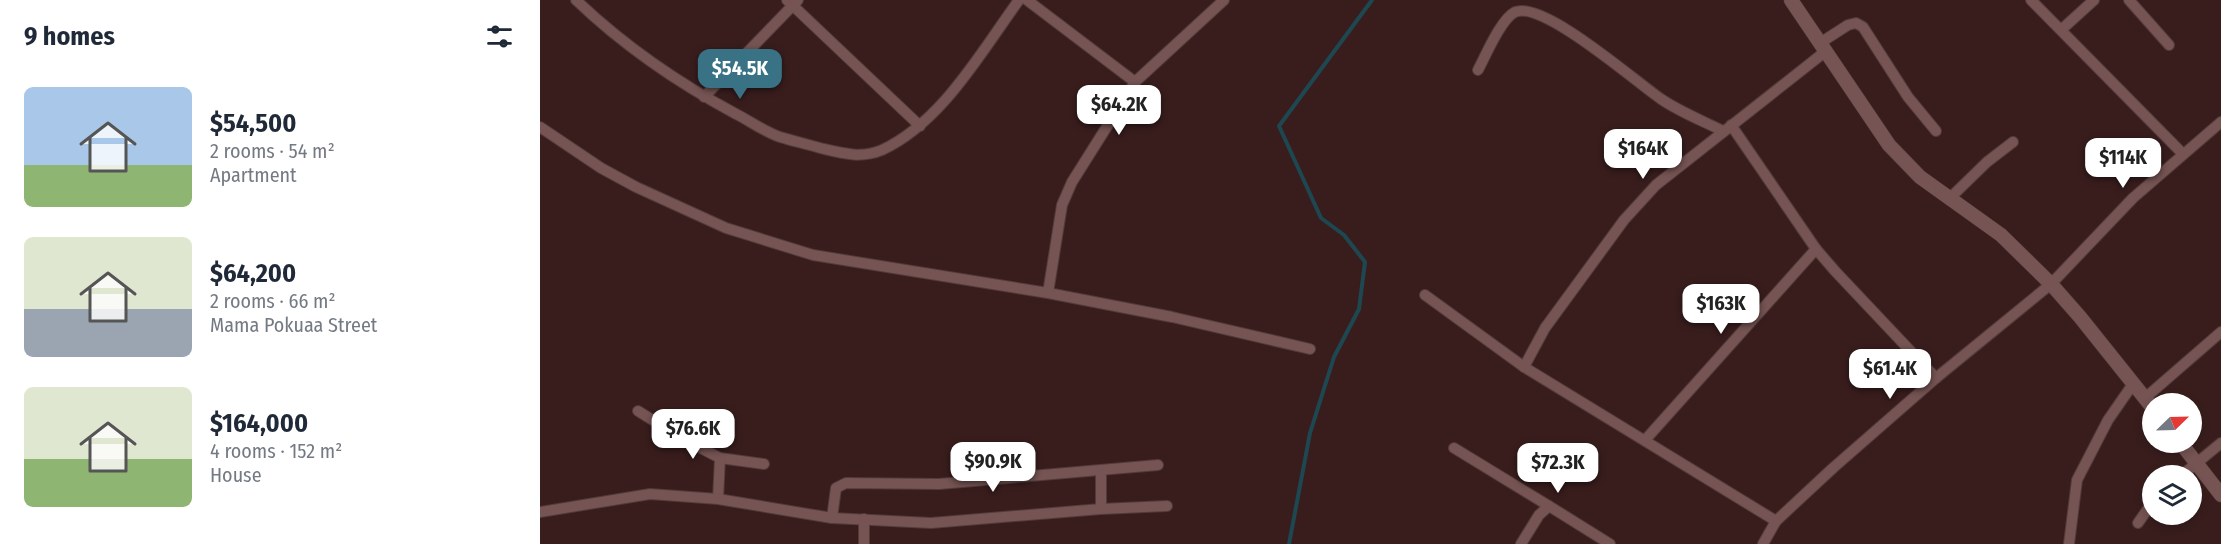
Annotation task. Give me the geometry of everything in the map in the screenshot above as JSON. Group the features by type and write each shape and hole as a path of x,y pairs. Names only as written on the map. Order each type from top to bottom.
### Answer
{"street":[{"path":"576,0 658,68 704,97 778,137 844,154 859,155 883,149 920,126 948,97 1019,0"},
{"path":"1026,0 1135,82"},
{"path":"1048,293 1062,206 1068,190 1135,82 1224,0"},
{"path":"1791,0 1888,145 1920,177 2001,235 2051,284 2142,395"},
{"path":"2031,0 2183,154"},
{"path":"2061,30 2094,0"},
{"path":"2129,0 2169,45"},
{"path":"704,97 792,2 920,126"},
{"path":"1478,70 1507,18 1517,5 1533,10 1585,39 1662,100 1727,128 1834,271 1936,378"},
{"path":"1524,367 1545,328 1624,220 1656,185 1848,25 1856,23 1863,27 1908,97 1936,131"},
{"path":"1763,544 1776,521 1833,468 1936,378 2051,284 2133,198 2221,122"},
{"path":"540,127 601,168 636,187 726,228 813,255 1048,293 1172,317 1310,349"},
{"path":"1950,198 2013,142"},
{"path":"1646,439 1816,249"},
{"path":"1425,295 1524,367 1646,439 1776,521"},
{"path":"2159,393 2221,332"},
{"path":"2069,544 2077,480 2108,420 2133,384"},
{"path":"638,411 683,439 720,458 764,464"},
{"path":"2194,465 2221,443"},
{"path":"1454,448 1610,544"},
{"path":"2188,453 2221,495"},
{"path":"718,499 720,458"},
{"path":"832,518 836,488 846,483 939,484 1158,465"},
{"path":"1101,470 1101,509"},
{"path":"540,513 650,494 718,499 832,518 931,523 1167,506"},
{"path":"1521,544 1539,515 1549,506"},
{"path":"2138,522 2142,517"},
{"path":"864,519 864,544"}],"waterway":[{"path":"1289,544 1310,433 1334,357 1359,309 1365,262 1344,235 1321,218 1279,126 1372,0"}]}
